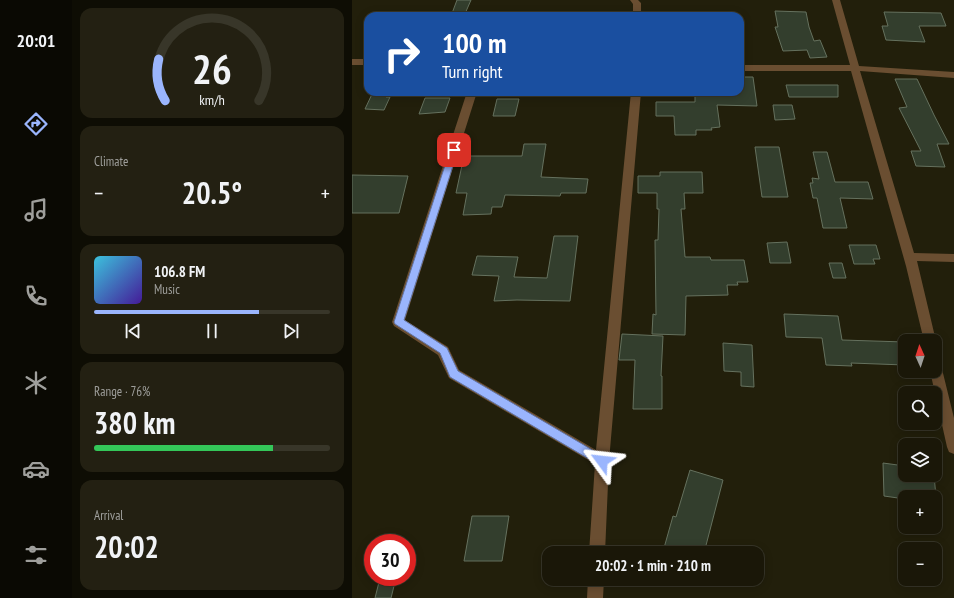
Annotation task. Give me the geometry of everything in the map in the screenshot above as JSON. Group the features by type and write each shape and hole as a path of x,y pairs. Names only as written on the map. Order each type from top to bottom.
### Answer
{"street":[{"path":"634,0 637,3 638,12"},
{"path":"836,0 910,257 928,334"},
{"path":"352,62 364,62"},
{"path":"744,68 855,68 954,75"},
{"path":"471,96 398,322 444,351 454,374 602,461"},
{"path":"597,546 602,461 636,96"},
{"path":"910,257 954,258"},
{"path":"938,378 954,447"},
{"path":"595,598 596,586"}],"building":[{"path":"457,0 471,0 466,12 452,12"},
{"path":"775,11 806,12 814,41 820,40 827,57 810,58 807,50 783,51 775,27 778,27"},
{"path":"884,12 941,13 946,26 919,26 925,42 886,40 882,26 888,26"},
{"path":"744,77 753,77 757,106 717,105 720,127 711,128 712,130 696,130 696,135 675,135 674,116 656,116 656,102 695,102 695,96 744,96"},
{"path":"895,79 917,79 949,144 937,144 945,167 916,166 911,151 921,151 899,108 907,107"},
{"path":"786,85 838,85 838,97 789,97"},
{"path":"371,96 390,97 384,110 365,109"},
{"path":"425,98 450,98 445,112 419,114"},
{"path":"497,99 519,99 515,116 493,116"},
{"path":"773,105 792,105 795,119 775,120"},
{"path":"524,144 546,144 541,177 588,179 586,193 561,193 560,196 505,195 502,207 492,207 491,214 463,215 467,193 456,193 464,156 522,156"},
{"path":"755,147 779,147 788,197 762,197"},
{"path":"813,152 827,152 835,182 868,182 873,199 840,198 847,228 823,228 817,198 813,198 810,183 813,183 812,178 819,179"},
{"path":"660,172 702,172 703,193 684,193 685,209 681,209 685,257 710,257 711,260 744,260 748,282 737,282 738,285 727,285 728,295 686,296 685,335 652,334 653,314 656,315 655,240 658,240 659,209 657,209 657,193 638,193 638,176 660,176"},
{"path":"352,175 408,176 399,213 352,213"},
{"path":"554,236 578,236 570,301 494,301 499,276 472,275 477,256 518,257 514,277 547,278"},
{"path":"787,242 791,263 770,263 767,243"},
{"path":"849,245 876,245 880,259 873,259 875,264 854,264"},
{"path":"829,263 842,263 846,278 833,278"},
{"path":"784,314 838,316 842,340 898,342 898,365 851,363 852,366 826,365 822,338 786,337"},
{"path":"622,334 663,336 661,376 662,409 633,409 635,360 619,360"},
{"path":"723,343 752,345 754,387 741,386 741,372 724,371"},
{"path":"883,463 898,465 898,482 935,482 935,490 898,490 898,498 884,496"},
{"path":"690,470 723,480 706,546 665,546 673,516 676,517"},
{"path":"472,516 509,516 502,561 464,561"},
{"path":"378,586 394,586 391,598 375,598"}],"route":[{"path":"454,150 398,322 444,351 454,374 602,461"}]}
